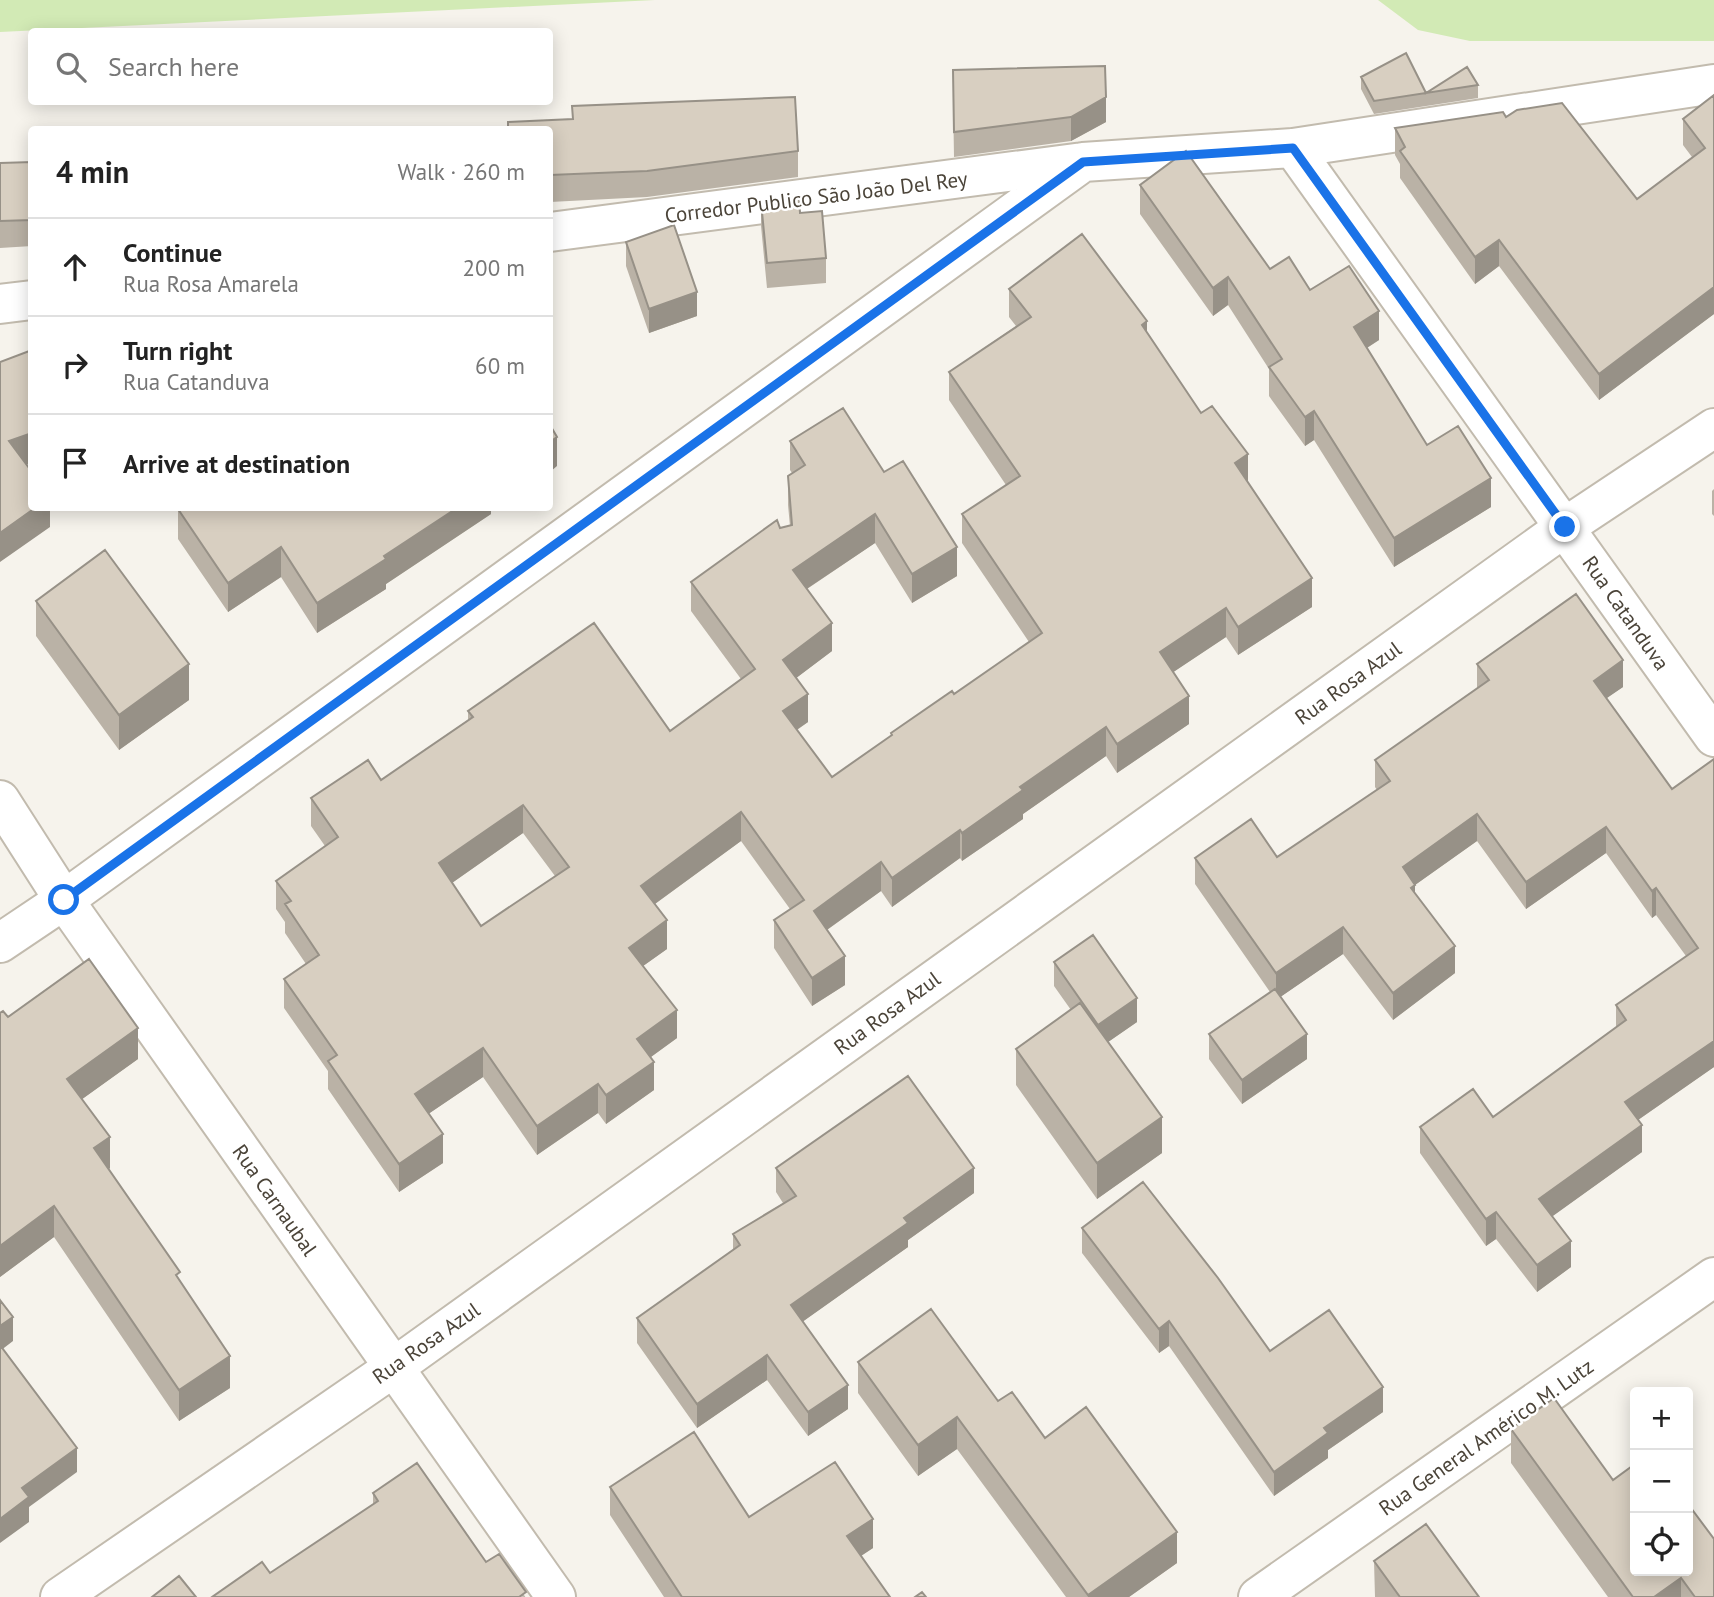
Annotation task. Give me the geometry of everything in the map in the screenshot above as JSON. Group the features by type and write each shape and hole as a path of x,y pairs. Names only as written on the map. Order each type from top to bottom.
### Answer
{"street":[{"path":"1293,148 1714,84"},
{"name":"Corredor Publico São João Del Rey","path":"553,232 1083,162 1293,148"},
{"name":"Rua Catanduva","path":"1293,148 1714,737"},
{"path":"0,943 64,900 1083,162"},
{"path":"0,304 28,300"},
{"name":"Rua Rosa Azul","path":"60,1597 393,1368 1565,527 1714,428"},
{"name":"Rua Carnaubal","path":"0,800 64,900 556,1597"},
{"name":"Rua General Américo M. Lutz","path":"1258,1597 1714,1277"}],"green space":[{"path":"0,0 655,0 82,28 28,28 28,31 0,32"},
{"path":"1378,0 1714,0 1714,41 1470,41 1418,30"}],"building":[{"path":"1406,53 1426,93 1374,101 1361,77"},
{"path":"1105,66 1106,97 1071,117 954,132 953,70"},
{"path":"1467,67 1478,85 1426,93"},
{"path":"1714,95 1714,287 1599,374 1499,240 1475,257 1400,151 1405,147 1395,128 1503,112 1506,117 1517,110 1562,103 1637,199 1705,148 1683,119"},
{"path":"795,97 798,151 647,171 553,175 553,126 508,126 508,122 573,119 572,106"},
{"path":"1186,151 1270,269 1289,257 1310,290 1349,266 1379,311 1354,327 1427,445 1458,426 1491,478 1394,538 1314,411 1305,417 1269,367 1282,359 1228,277 1213,288 1140,185"},
{"path":"28,162 28,220 0,221 0,163"},
{"path":"799,197 800,213 822,211 826,258 767,263 761,202"},
{"path":"674,225 697,292 649,309 626,242"},
{"path":"1082,234 1147,321 1142,325 1201,413 1212,406 1248,454 1235,463 1312,578 1238,627 1226,608 1160,652 1189,696 1117,744 1106,727 1020,787 1023,790 892,878 881,862 814,911 845,956 812,978 774,920 804,900 741,812 641,886 667,920 629,948 677,1010 637,1039 654,1062 606,1095 598,1084 537,1126 483,1048 415,1094 443,1134 399,1164 328,1061 337,1055 284,979 319,955 285,904 291,901 276,881 338,837 311,798 368,760 381,780 473,717 468,711 594,623 670,731 755,669 691,582 777,520 780,528 792,525 788,476 805,465 790,441 843,408 884,472 903,461 957,547 912,574 875,514 793,570 832,623 783,660 808,694 783,711 832,777 952,691 954,694 1042,633 962,514 1020,476 949,372 1031,317 1009,289","holes":["523,805 569,867 481,926 439,863"]},
{"path":"28,352 28,434 9,441 28,467 28,511 31,511 0,533 0,362"},
{"path":"179,511 452,511 384,556 386,559 317,603 281,547 228,583"},
{"path":"105,550 189,664 119,715 36,601"},
{"path":"1576,594 1623,660 1594,681 1672,789 1714,759 1714,1041 1625,1102 1642,1125 1539,1199 1571,1241 1537,1265 1496,1212 1486,1219 1420,1127 1473,1089 1493,1117 1626,1020 1616,1005 1698,948 1656,888 1652,891 1606,827 1526,882 1477,814 1403,867 1415,885 1411,888 1455,946 1393,993 1343,927 1276,973 1195,858 1251,819 1277,857 1390,781 1375,760 1489,680 1477,664"},
{"path":"1093,935 1137,998 1098,1025 1054,962"},
{"path":"89,959 138,1028 67,1079 110,1137 94,1148 180,1272 176,1275 230,1356 179,1390 54,1206 0,1246 0,1013 3,1011 8,1017"},
{"path":"1275,989 1307,1034 1242,1080 1209,1034"},
{"path":"1080,1003 1162,1117 1097,1163 1016,1049"},
{"path":"908,1076 974,1168 904,1218 908,1223 791,1305 848,1385 808,1412 767,1355 697,1404 637,1318 740,1245 733,1234 796,1196 776,1168"},
{"path":"1143,1182 1218,1278 1270,1351 1329,1310 1383,1387 1324,1428 1328,1433 1274,1472 1169,1321 1159,1329 1082,1228"},
{"path":"0,1300 13,1317 0,1326"},
{"path":"931,1309 998,1401 1012,1392 1045,1438 1086,1407 1177,1532 1088,1595 957,1417 918,1445 858,1362"},
{"path":"0,1345 77,1448 22,1488 29,1497 0,1519"},
{"path":"1554,1398 1613,1480 1630,1468 1630,1576 1693,1576 1693,1511 1714,1539 1714,1597 1695,1597 1681,1578 1654,1597 1633,1597 1511,1429"},
{"path":"694,1432 749,1517 835,1462 873,1519 847,1536 890,1597 682,1597 610,1487"},
{"path":"417,1463 486,1562 499,1554 526,1592 519,1597 212,1597 262,1562 270,1573 378,1501 373,1493"},
{"path":"1426,1524 1479,1597 1400,1597 1374,1561"},
{"path":"179,1576 196,1597 152,1597"}],"route":[{"path":"64,900 1083,162 1293,148 1565,527"}]}
